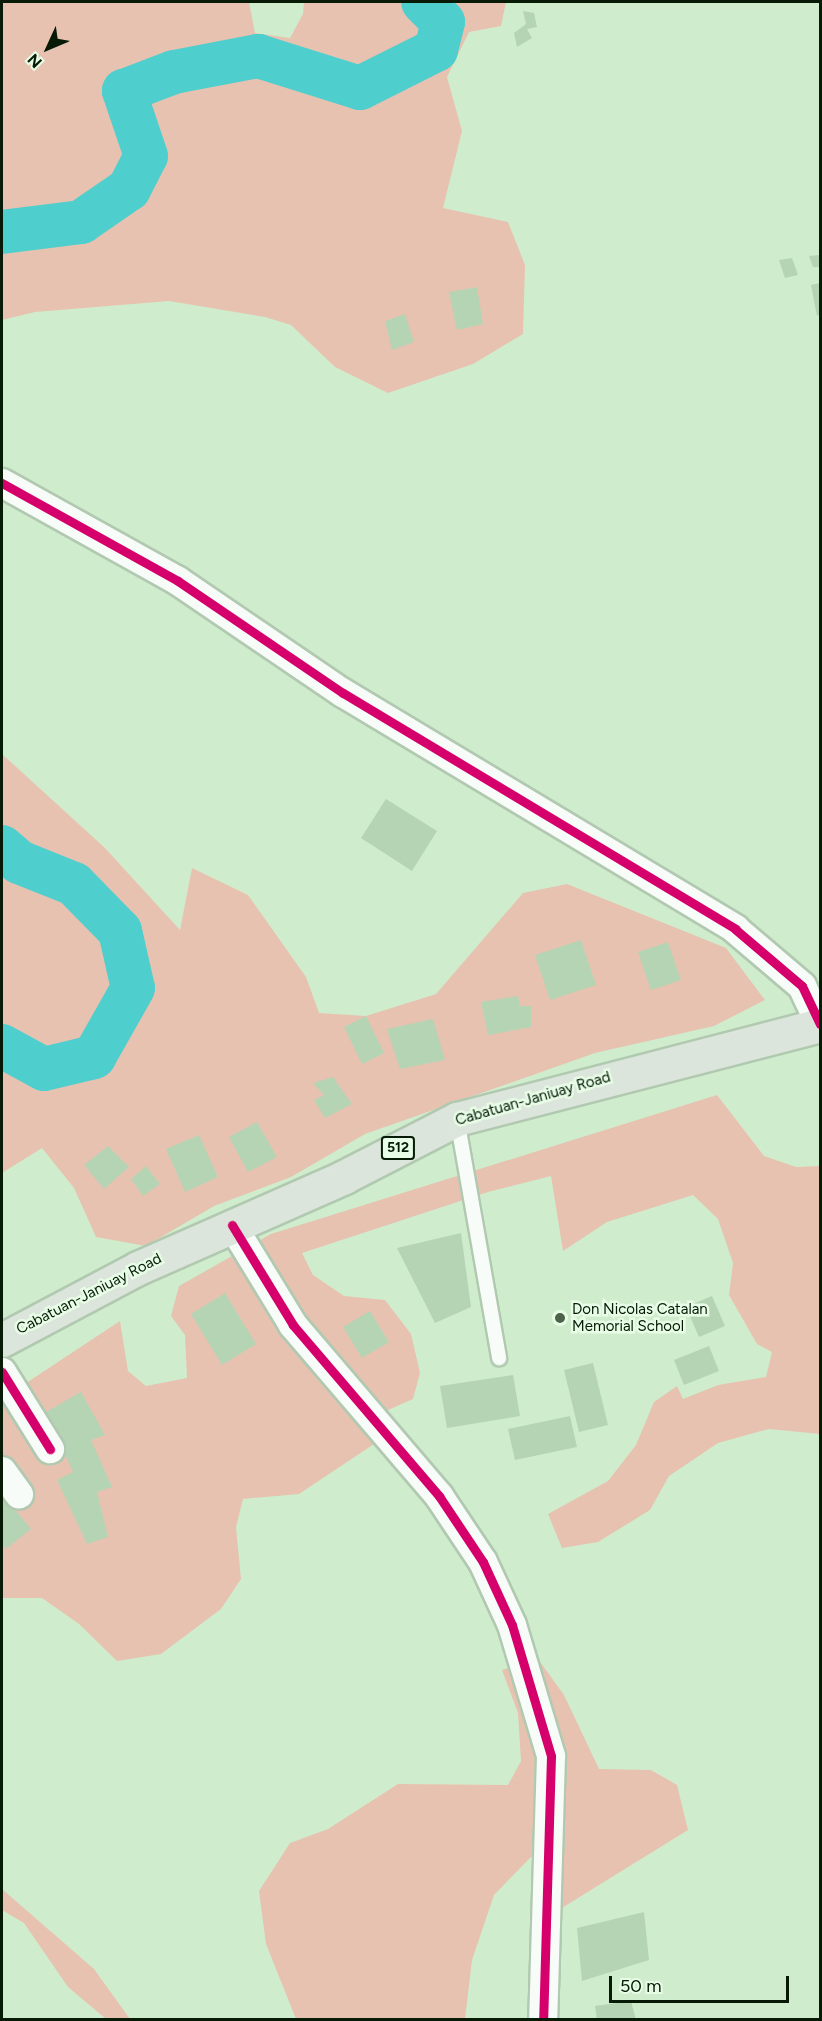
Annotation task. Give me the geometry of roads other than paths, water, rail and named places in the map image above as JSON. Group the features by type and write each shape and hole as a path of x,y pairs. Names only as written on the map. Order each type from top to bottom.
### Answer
{"main road":[{"name":"Cabatuan-Janiuay Road","path":"2,1340 232,1225 344,1178 457,1119 820,1024"}],"street":[{"path":"2,483 178,580 343,693 735,929 802,986 820,1024"},
{"path":"232,1225 292,1325 440,1496 483,1562 512,1626 551,1756 543,2019"},
{"path":"2,1372 50,1449"},
{"path":"2,1471 19,1494"}],"lane":[{"path":"457,1119 499,1358"}],"waterway":[{"path":"2,232 81,222 129,189 146,156 124,91 174,72 258,56 360,88 436,50 443,22 423,2"},
{"path":"2,847 19,862 74,884 120,931 133,988 94,1057 44,1069 2,1046"}],"place":[{"name":"Don Nicolas Catalan Memorial School","path":"560,1318"}]}
